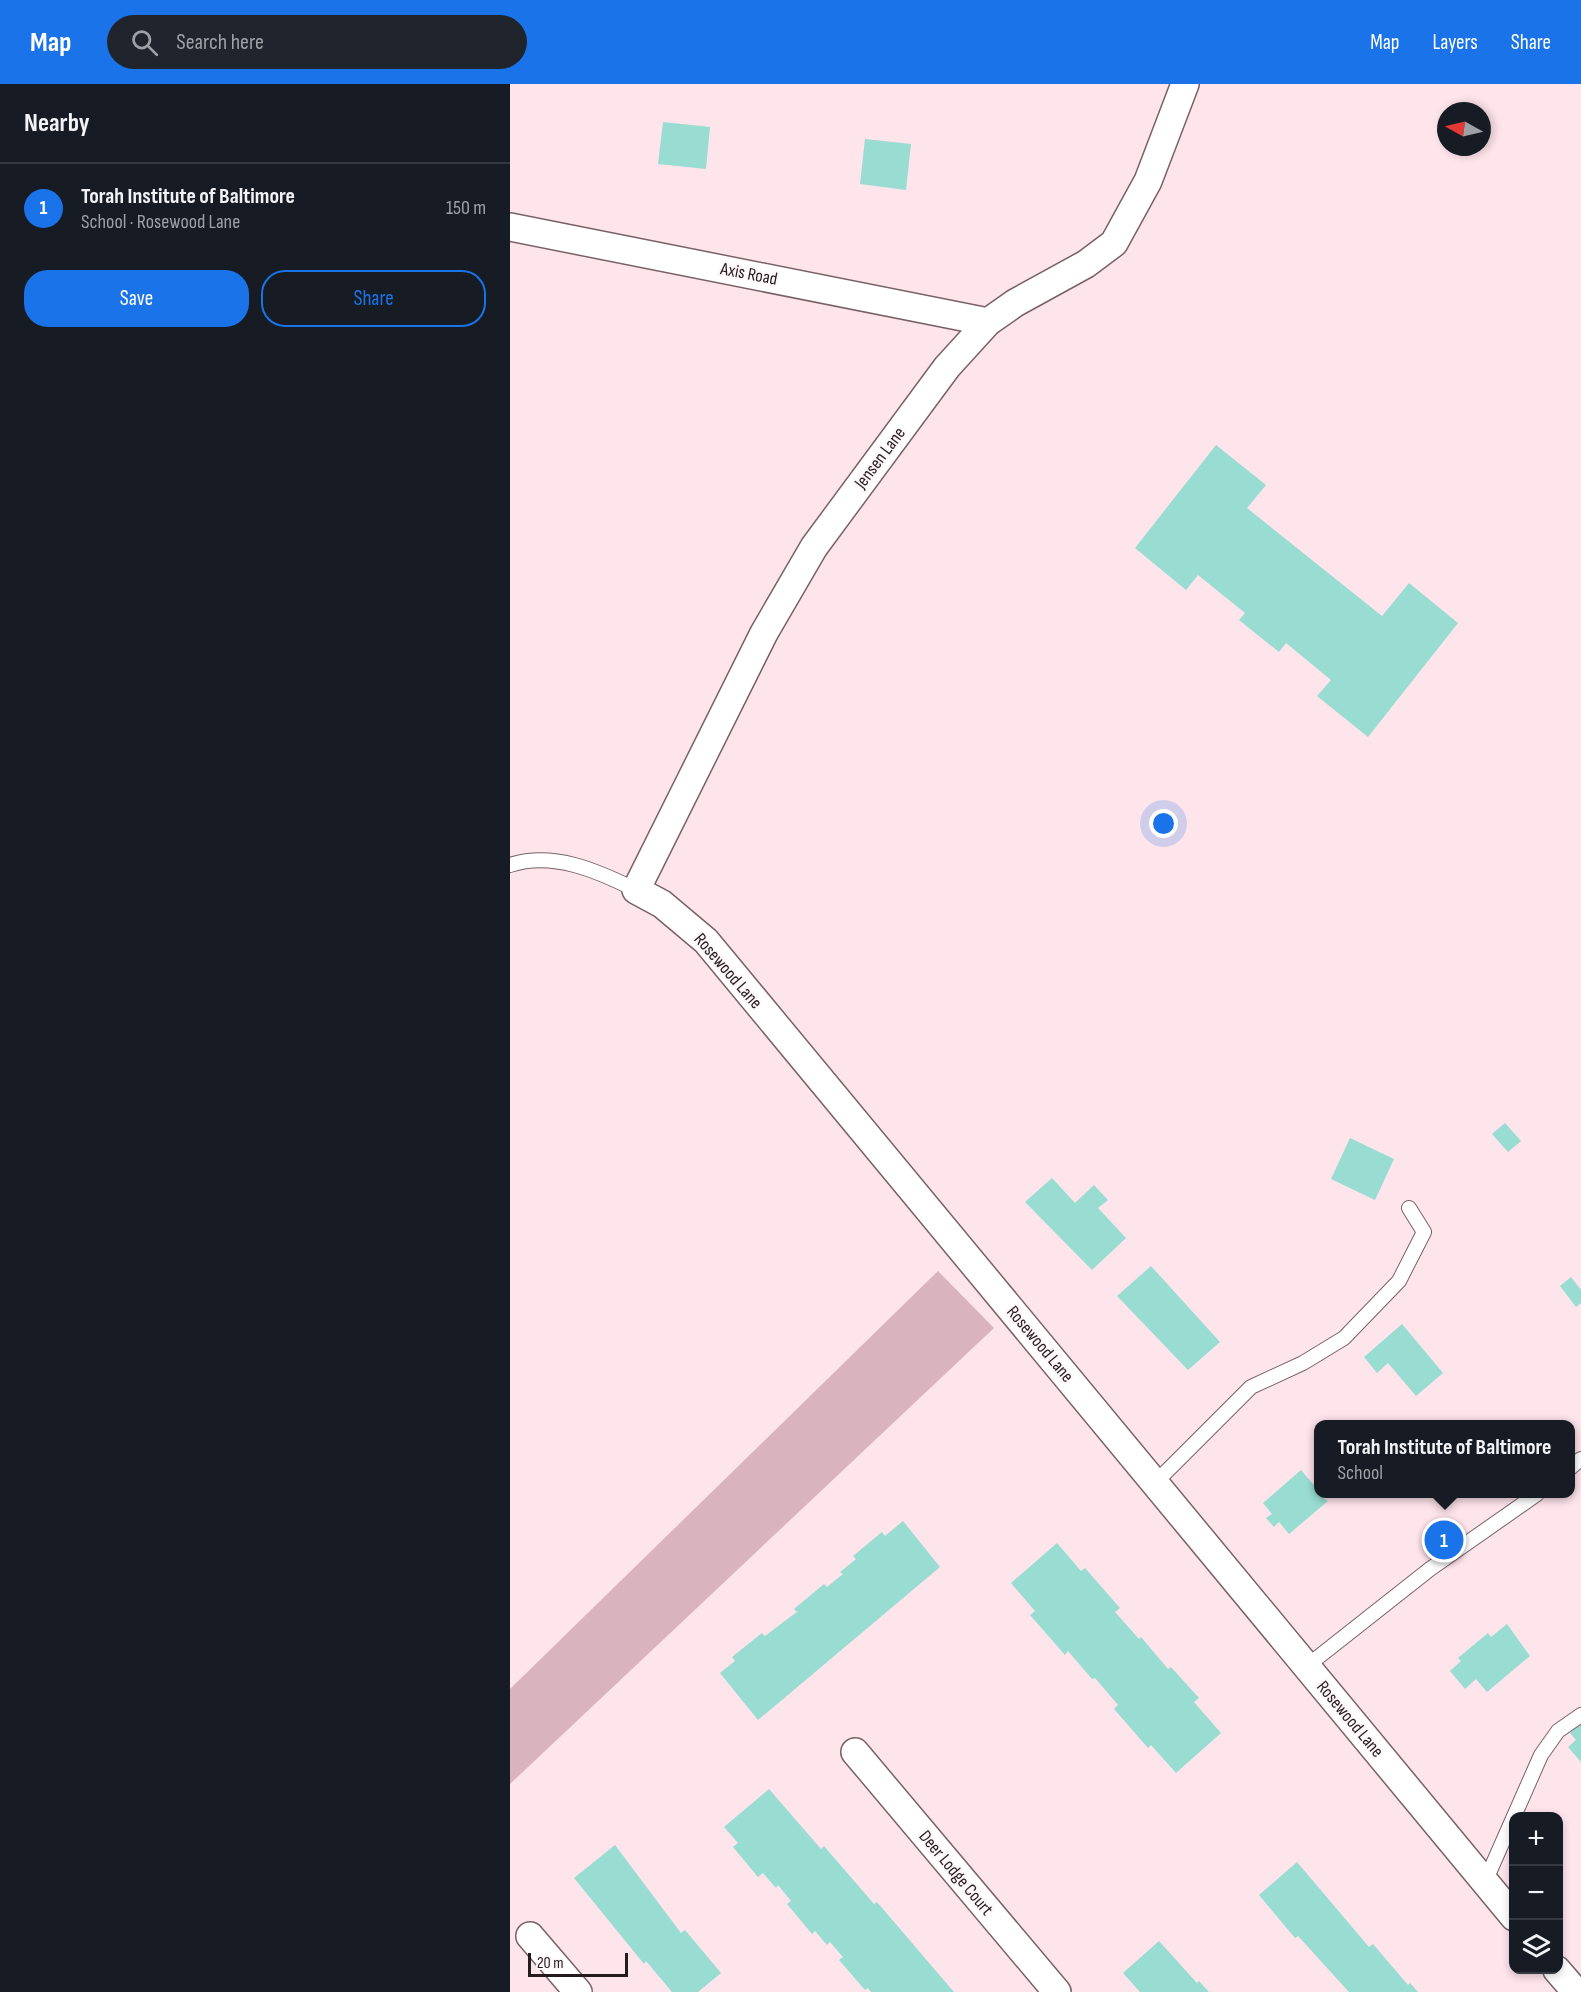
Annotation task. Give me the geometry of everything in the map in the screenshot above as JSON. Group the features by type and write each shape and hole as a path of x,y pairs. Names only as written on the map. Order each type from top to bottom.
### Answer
{"street":[{"name":"Jensen Lane","path":"636,890 764,633 814,547 947,367 988,322 1015,303 1086,264 1114,243 1148,181 1185,84"},
{"name":"Axis Road","path":"510,227 988,322"},
{"name":"Rosewood Lane","path":"636,890 662,904 706,941 1509,1911"},
{"name":"Deer Lodge Court","path":"855,1752 1057,1992"},
{"path":"530,1936 578,1992"},
{"path":"1560,1974 1576,1992"}],"lane":[{"name":"Rosewood Lane","path":"510,865 522,861 558,862 597,870 636,890"},
{"path":"1155,1483 1251,1387 1303,1363 1344,1338 1399,1281 1424,1232 1409,1208"},
{"path":"1307,1666 1430,1569 1531,1498"},
{"path":"1485,1882 1541,1755 1558,1731 1581,1715"}],"shaded area":[{"path":"938,1271 994,1328 510,1784 510,1689"}],"building":[{"path":"663,122 710,127 706,169 658,164"},
{"path":"865,139 911,144 906,190 860,184"},
{"path":"1216,445 1266,485 1247,508 1382,616 1409,583 1458,623 1368,737 1317,696 1331,680 1286,643 1279,652 1239,620 1245,613 1198,575 1186,590 1135,548"},
{"path":"1505,1123 1521,1141 1508,1152 1492,1134"},
{"path":"1350,1138 1394,1159 1375,1200 1331,1179"},
{"path":"1052,1178 1075,1203 1094,1185 1108,1200 1098,1208 1126,1238 1092,1270 1025,1202"},
{"path":"1151,1266 1220,1342 1188,1370 1117,1296"},
{"path":"1571,1277 1581,1290 1581,1303 1576,1307 1560,1286"},
{"path":"1402,1324 1443,1373 1416,1396 1388,1363 1377,1373 1364,1357"},
{"path":"1301,1470 1314,1485 1314,1498 1324,1498 1328,1501 1289,1534 1279,1522 1274,1527 1266,1518 1272,1514 1263,1503"},
{"path":"903,1521 940,1567 758,1720 720,1673 735,1661 732,1657 762,1633 765,1636 797,1612 794,1609 824,1584 827,1587 843,1574 840,1572 856,1559 853,1556 882,1532 885,1536"},
{"path":"1057,1543 1081,1571 1085,1568 1120,1608 1115,1612 1139,1639 1141,1637 1168,1669 1171,1667 1199,1698 1194,1702 1221,1733 1176,1773 1151,1745 1148,1748 1114,1709 1118,1705 1095,1678 1092,1679 1068,1651 1065,1655 1030,1615 1035,1611 1011,1583"},
{"path":"1507,1624 1530,1656 1487,1692 1476,1679 1465,1689 1450,1671 1461,1661 1458,1658 1488,1633 1491,1637"},
{"path":"1581,1723 1581,1762 1568,1747 1576,1740 1570,1733"},
{"path":"769,1789 821,1849 824,1846 874,1904 877,1902 954,1992 871,1992 868,1988 865,1990 839,1960 843,1957 830,1942 827,1945 815,1931 812,1934 787,1904 791,1901 778,1885 776,1888 763,1873 758,1877 733,1847 738,1843 724,1827"},
{"path":"615,1845 681,1933 685,1930 721,1973 698,1992 672,1992 646,1961 644,1964 574,1878"},
{"path":"1297,1862 1369,1947 1373,1944 1408,1985 1410,1983 1418,1992 1349,1992 1298,1936 1295,1938 1259,1895"},
{"path":"1159,1941 1197,1983 1199,1981 1209,1992 1140,1992 1123,1973"}],"place":[{"name":"Torah Institute of Baltimore","path":"1444,1540"}]}
